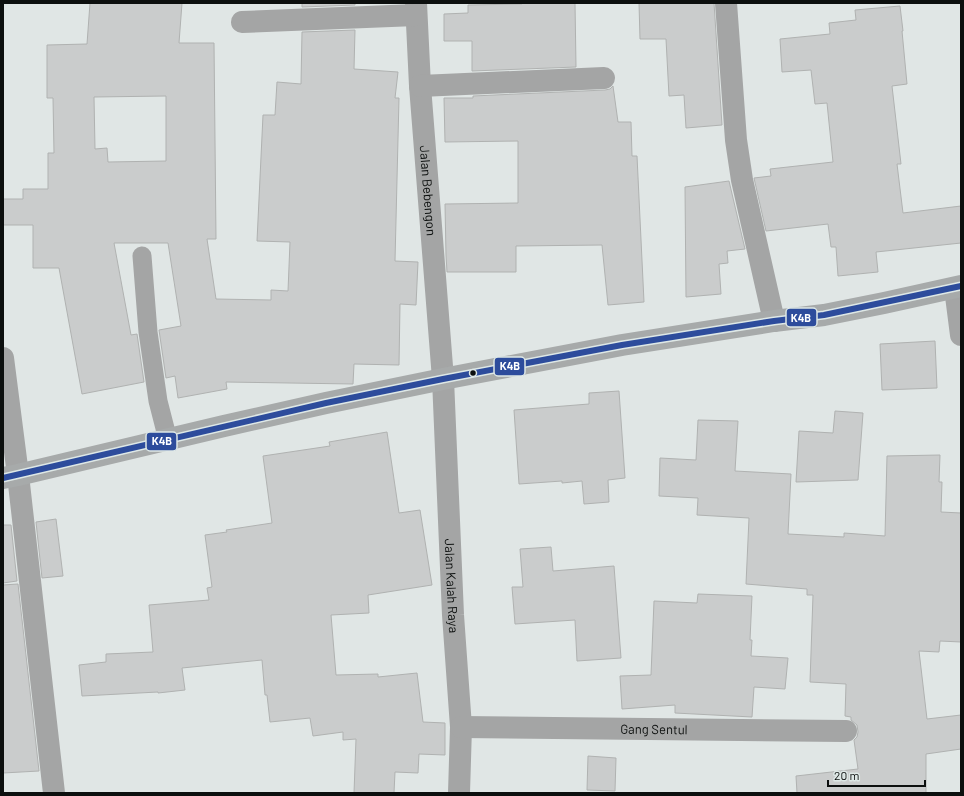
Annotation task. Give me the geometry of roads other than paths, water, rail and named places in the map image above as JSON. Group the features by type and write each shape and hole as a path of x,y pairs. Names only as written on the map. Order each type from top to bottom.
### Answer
{"highway":[{"path":"10,477 311,406 443,379 622,345 774,321 824,315 958,287"}],"street":[{"path":"726,3 736,140 743,187 774,321"},
{"path":"242,22 416,9"},
{"name":"Jalan Bebengon","path":"416,9 420,86 443,379"},
{"path":"420,86 604,78"},
{"path":"958,287 961,335"},
{"path":"3,358 10,477 54,793"},
{"name":"Jalan Kalah Raya","path":"443,379 453,615 461,727 460,793"},
{"name":"Gang Sentul","path":"461,727 846,731"}],"lane":[{"path":"142,256 148,332 158,401 168,440"}]}
